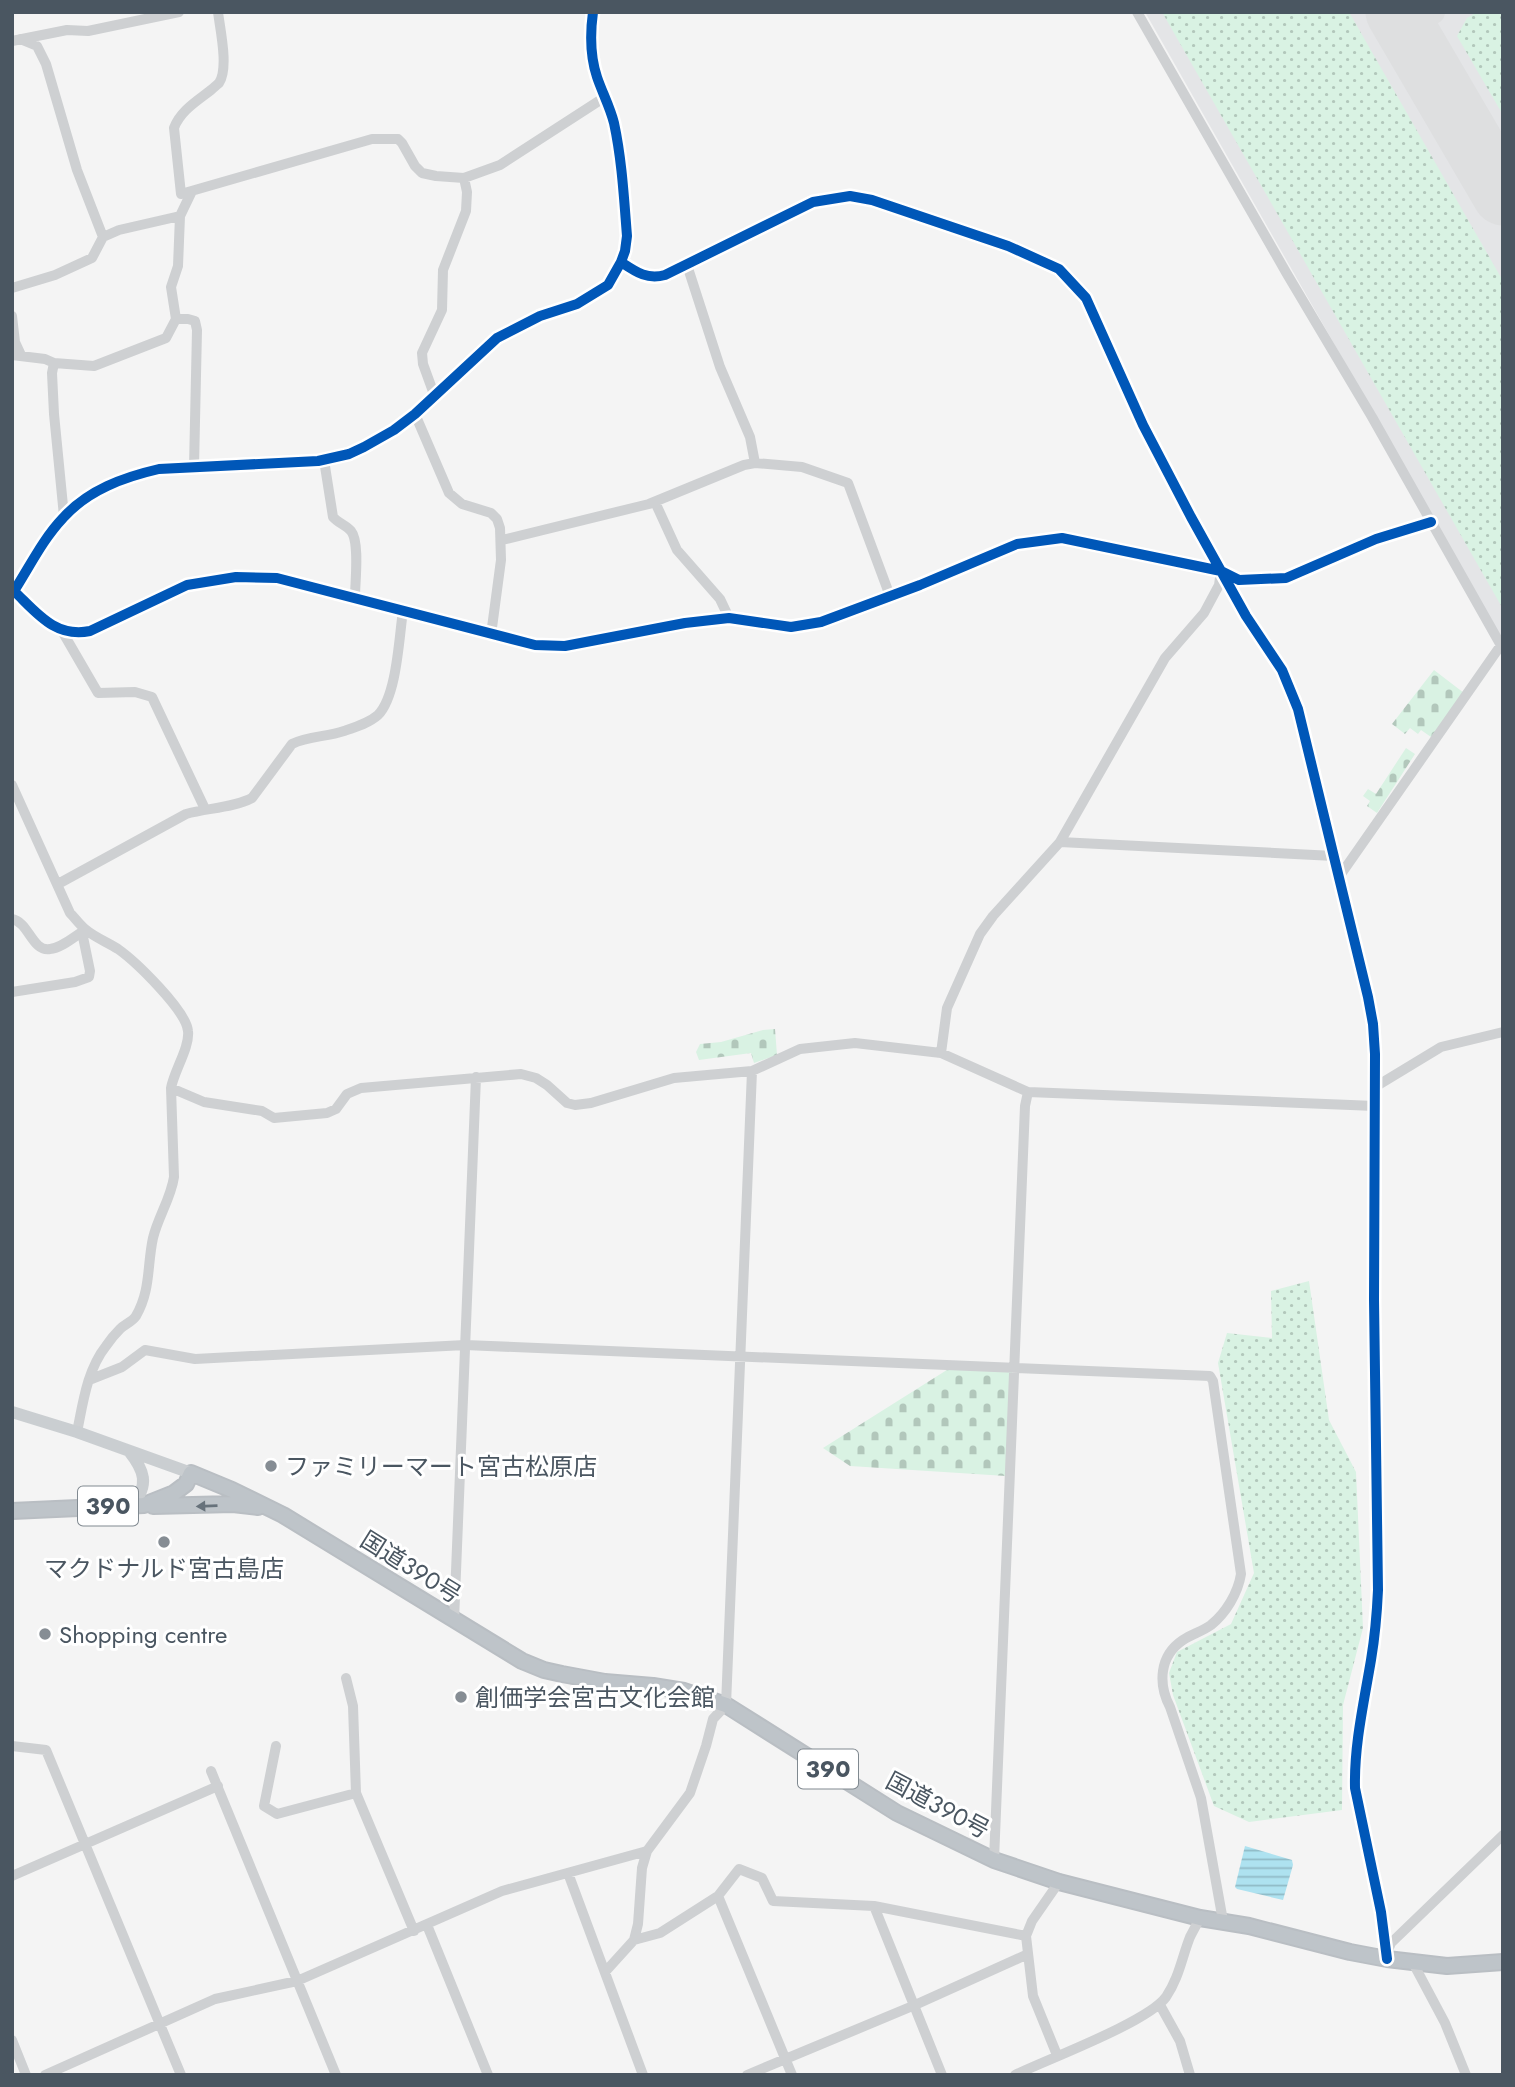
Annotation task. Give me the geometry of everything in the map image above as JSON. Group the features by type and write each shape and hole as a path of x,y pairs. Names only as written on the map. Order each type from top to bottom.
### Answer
{"highway":[{"name":"国道390号","path":"191,1473 270,1508 522,1661 544,1670 605,1682 684,1691 726,1705 897,1813 994,1860 1059,1881 1200,1918 1223,1921 1350,1952 1447,1966 1503,1962"},
{"name":"390","path":"12,1511 138,1505 161,1500 174,1493 187,1484 191,1473"},
{"path":"138,1505 184,1507 233,1504 270,1508"}],"main road":[{"path":"12,1412 191,1473"},
{"path":"127,1449 139,1464 144,1480 138,1505"}],"street":[{"path":"16,40 67,30 89,31 179,12"},
{"path":"218,12 223,55 219,83 185,110 177,119 174,128 181,194 372,139 398,138 422,173 464,178 500,165 605,97"},
{"path":"593,12 590,33 593,60 611,109 617,138 627,236 621,262 608,285 587,299 540,316 497,338 415,414 364,447 324,460 159,469 135,474 111,484 85,498 64,516 13,592 55,628 80,633 90,631 187,584 236,577 277,578 491,635 535,645 565,646 729,618 791,626 811,624 832,619 1017,544 1062,538 1221,571 1239,580 1286,578 1376,539 1431,522"},
{"path":"1137,12 1502,647 1339,877"},
{"path":"16,40 37,46 46,64 77,170 103,237"},
{"path":"435,397 422,353 442,310 443,270 466,211 467,192 464,178"},
{"path":"12,316 16,355 54,363 93,366 166,338 176,319 171,287 178,266 180,216 192,191"},
{"path":"621,262 646,277 656,277 687,265 813,202 850,196 872,200 1008,246 1059,268 1086,298 1143,425 1191,517 1290,687 1298,709 1371,1010 1375,1054 1374,1300 1378,1590 1357,1745 1355,1788 1381,1912 1387,1959"},
{"path":"12,288 55,275 92,258 103,237 119,230 180,216"},
{"path":"687,265 720,368 750,437 755,463"},
{"path":"176,319 195,321 197,330 194,467"},
{"path":"54,363 54,404 64,516"},
{"path":"415,414 449,493 462,505 491,513 497,519 502,540 491,635"},
{"path":"324,460 333,517 353,533 355,597"},
{"path":"502,540 655,502 744,465 755,463 802,467 848,483 890,596"},
{"path":"655,502 677,550 720,598 729,618"},
{"path":"942,1053 947,1008 980,934 1060,842 1165,658 1204,613 1219,585 1221,571"},
{"path":"58,884 186,814 245,802 252,798 292,744 360,726 376,717 384,709 393,687 403,611"},
{"path":"62,631 98,693 135,692 152,696 205,808"},
{"path":"12,785 70,913 84,931 120,950 170,998 188,1028 188,1038 172,1088 173,1186 154,1235 149,1257 147,1290 134,1319 121,1328 104,1348 89,1380 76,1432"},
{"path":"1060,842 1334,856"},
{"path":"12,919 19,920 37,944 45,950 53,949 84,931"},
{"path":"12,992 75,982 89,977 84,931"},
{"path":"1375,1087 1441,1047 1503,1032"},
{"path":"172,1088 204,1101 262,1111 274,1118 327,1113 336,1109 347,1094 361,1088 521,1074 547,1084 567,1103 575,1105 674,1078 752,1070 800,1049 855,1043 942,1053 1028,1092 1375,1106"},
{"path":"605,1972 634,1940 638,1924 642,1868 647,1851 690,1793 713,1719 726,1705 752,1070"},
{"path":"454,1621 476,1077"},
{"path":"994,1860 1025,1106 1028,1092"},
{"path":"89,1380 122,1367 145,1350 195,1359 465,1345 1210,1376 1213,1381 1239,1559 1240,1582 1237,1591 1214,1622 1171,1649 1161,1674 1165,1696 1201,1798 1223,1921"},
{"path":"346,1678 354,1706 356,1793 414,1931"},
{"path":"12,1746 46,1750 181,2075"},
{"path":"276,1746 264,1806 276,1814 356,1793"},
{"path":"211,1771 336,2075"},
{"path":"12,1876 218,1786"},
{"path":"1387,1959 1391,1943 1503,1835"},
{"path":"45,2075 215,1999 297,1981 502,1891 647,1851"},
{"path":"634,1940 660,1933 718,1895 740,1869 762,1878 773,1901 874,1906 1026,1936"},
{"path":"569,1873 643,2075"},
{"path":"1057,2055 1033,1997 1026,1936 1032,1921 1059,1881"},
{"path":"718,1895 792,2075"},
{"path":"874,1906 942,2075"},
{"path":"1015,2075 1117,2029 1160,2005 1179,1974 1190,1938 1200,1918"},
{"path":"427,1925 488,2075"},
{"path":"747,2075 915,2005 1028,1954"},
{"path":"1412,1961 1445,2023 1466,2075"},
{"path":"1160,2005 1180,2041 1190,2075"},
{"path":"12,2040 26,2075"}],"shaded area":[{"path":"1145,12 1503,12 1503,640"}],"green space":[{"path":"1162,12 1349,12 1503,281 1503,609"},
{"path":"1477,12 1503,12 1503,115 1457,36 1467,18"},
{"path":"1434,670 1464,693 1431,737 1421,730 1418,734 1410,728 1405,734 1392,724"},
{"path":"1406,748 1415,754 1377,813 1367,806 1370,801 1363,796 1368,789 1376,794"},
{"path":"775,1029 777,1055 754,1063 751,1053 699,1060 696,1052 700,1044 721,1042"},
{"path":"1309,1281 1329,1420 1356,1472 1363,1628 1343,1705 1342,1810 1249,1822 1214,1806 1173,1695 1169,1673 1177,1652 1231,1624 1254,1573 1218,1363 1227,1333 1272,1338 1271,1291"},
{"path":"950,1368 1012,1370 1006,1476 850,1466 823,1448"}],"water":[{"path":"1245,1846 1292,1860 1283,1900 1235,1887"}],"taxiway":[{"path":"1405,28 1433,12"}],"runway":[{"path":"1396,12 1503,195"}],"cycle path":[{"path":"593,12 593,61 617,137 627,236 621,262 608,285 577,304 540,316 497,338 415,414 394,430 349,454 318,461 159,469 133,476 95,492 73,508 56,526 14,591 31,608 48,622 67,631 90,631 187,585 236,577 277,578 535,645 565,646 685,623 729,618 791,627 821,622 920,585 1017,544 1062,538 1221,571 1239,580 1286,578 1376,539 1431,522"},
{"path":"621,262 647,276 665,275 813,202 850,196 872,200 1008,246 1059,269 1086,298 1143,425 1191,517 1246,616 1282,670 1298,709 1373,1024 1378,1590 1374,1642 1358,1740 1355,1788 1381,1912 1387,1959"}],"place":[{"name":"ファミリーマート宮古松原店","path":"271,1466"},
{"name":"マクドナルド宮古島店","path":"164,1542"},
{"name":"Shopping centre","path":"45,1634"},
{"name":"創価学会宮古文化会館","path":"461,1697"}]}
